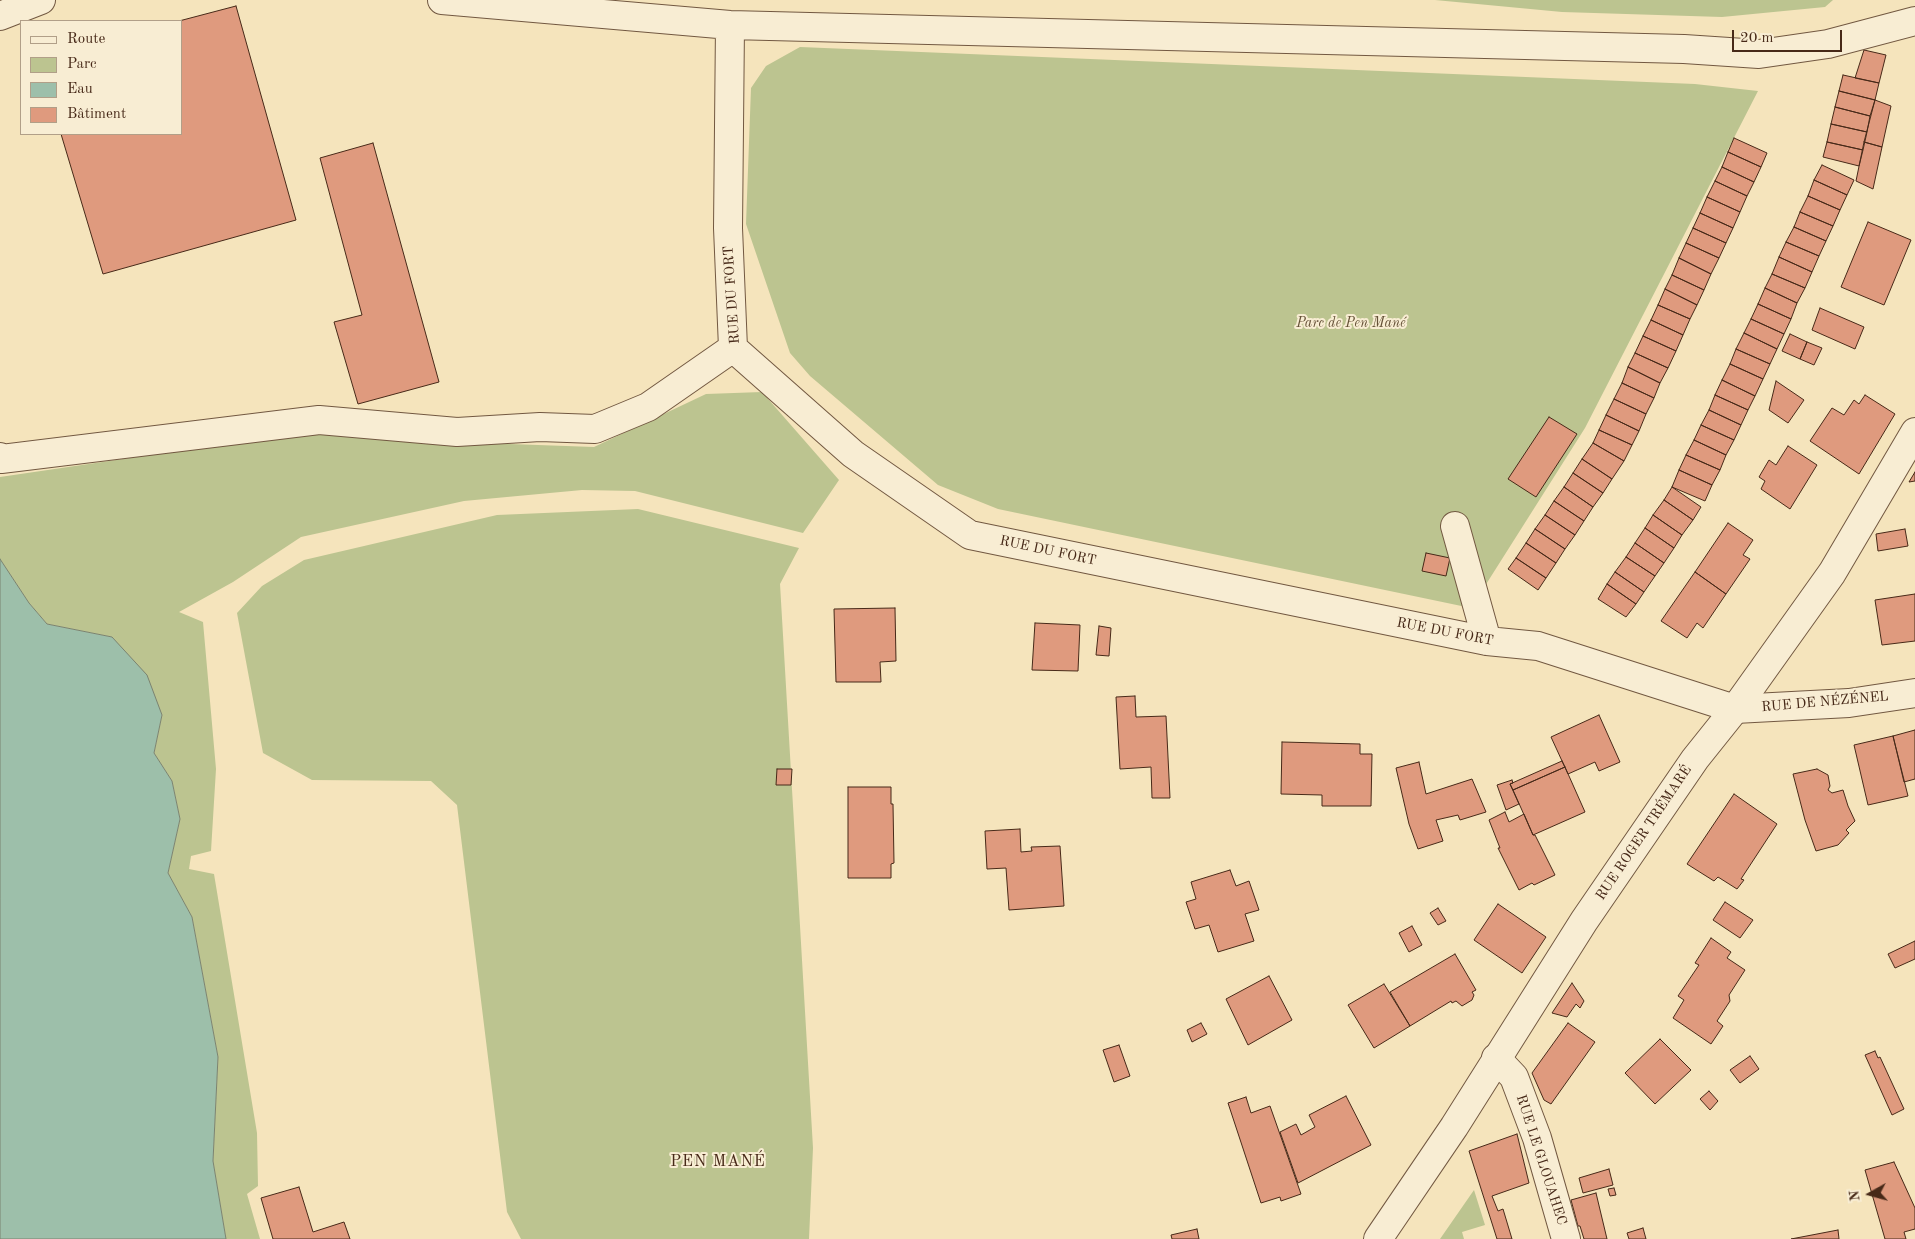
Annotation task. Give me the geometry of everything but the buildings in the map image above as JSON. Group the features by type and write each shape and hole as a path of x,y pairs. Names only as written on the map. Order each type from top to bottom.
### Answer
{"street":[{"path":"0,16 41,0"},
{"path":"442,0 730,24 1684,49 1760,54 1828,44 1915,21"},
{"name":"RUE DU FORT","path":"730,24 728,228 733,348 853,454 970,535 1487,641 1538,646 1735,709"},
{"path":"0,457 1,459 10,458 319,420 457,432 540,427 595,429 648,407 733,348"},
{"name":"RUE ROGER TRÉMARÉ","path":"1378,1239 1454,1127 1584,921 1695,759 1735,709 1832,573 1915,432"},
{"path":"1455,526 1487,641"},
{"name":"RUE DE NÉZÉNEL","path":"1735,709 1849,703 1915,693"},
{"name":"RUE LE GLOUAHEC","path":"1496,1058 1514,1077 1537,1138 1566,1239"}],"green space":[{"path":"1435,0 1833,0 1825,7 1722,17 1562,12"},
{"name":"Parc de Pen Mané","path":"800,47 1695,84 1758,91 1585,428 1471,608 998,509 938,485 810,376 790,353 746,224 751,88 766,66"},
{"path":"762,392 839,480 803,533 635,491 582,490 464,501 301,537 233,582 179,612 203,622 216,769 211,851 191,856 189,869 214,874 257,1133 258,1186 247,1194 260,1239 226,1239 213,1161 218,1057 192,917 168,873 180,819 172,781 154,753 162,715 112,637 47,624 29,603 0,559 0,477 341,427 454,442 594,447 706,394"},
{"path":"638,509 799,548 780,584 813,1148 809,1239 521,1239 507,1212 457,805 431,781 312,780 263,753 237,613 262,586 304,560 497,515"},
{"path":"1474,1190 1485,1225 1462,1232 1464,1239 1440,1239"}],"water":[{"path":"0,559 29,603 47,624 112,637 147,675 162,715 154,753 172,781 180,819 168,873 192,917 218,1057 213,1161 226,1239 0,1239"}],"district":[{"name":"PEN MANÉ","path":"718,1162"}]}
